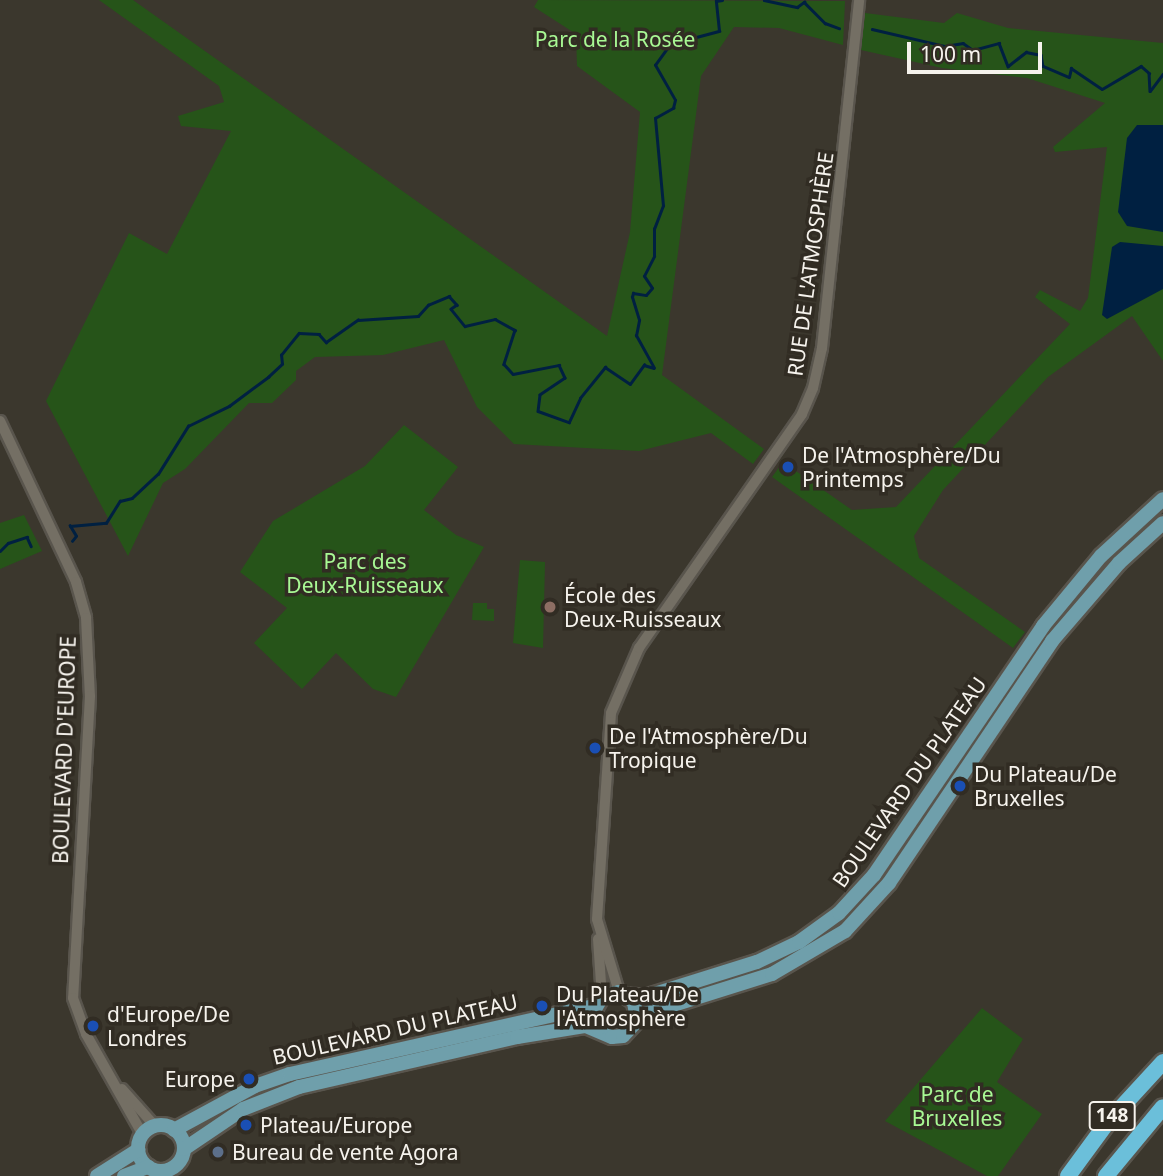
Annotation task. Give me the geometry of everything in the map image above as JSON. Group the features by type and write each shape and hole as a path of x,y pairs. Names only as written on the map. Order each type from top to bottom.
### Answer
{"highway":[{"name":"148","path":"1068,1176 1107,1123 1163,1062"},
{"name":"148","path":"1105,1176 1163,1107"}],"main road":[{"name":"BOULEVARD DU PLATEAU","path":"623,994 645,997 757,962 799,943 839,914 874,875 1043,626 1117,539 1163,499"},
{"name":"BOULEVARD DU PLATEAU","path":"638,1016 772,974 816,952 853,925 889,883 1058,634 1119,562 1163,523"},
{"path":"623,994 637,1006 638,1016 632,1030 623,1036 612,1037 598,1029 598,1001 623,994"},
{"name":"BOULEVARD DU PLATEAU","path":"174,1130 255,1086 290,1074 598,1001"},
{"name":"BOULEVARD DU PLATEAU","path":"184,1149 243,1109 299,1087 517,1037 586,1026 598,1029"},
{"path":"97,1176 138,1150 149,1130 174,1130 184,1149 173,1168 160,1171 148,1167 124,1176"},
{"path":"138,1150 148,1167"}],"street":[{"name":"RUE DE L'ATMOSPHÈRE","path":"598,1001 606,766 616,697 639,648 803,414 816,377 859,0"},
{"name":"BOULEVARD D'EUROPE","path":"0,421 76,582 89,629 90,696 72,981 74,1006 86,1034 149,1130"},
{"name":"RUE DE L'ATMOSPHÈRE","path":"599,936 623,994"}],"green space":[{"name":"Parc de la Rosée","path":"99,0 133,0 607,336 630,232 640,112 577,66 576,34 534,7 538,0 845,1 843,45 779,28 734,27 701,76 662,375 764,449 753,464 711,433 639,451 514,444 477,407 444,340 383,355 315,357 296,371 296,380 272,403 249,403 185,469 163,483 128,556 46,401 129,233 167,254 231,131 181,126 178,116 224,102 219,86"},
{"path":"865,13 944,23 957,13 1008,28 1163,43 1163,361 1132,316 1048,377 943,490 914,536 919,558 1025,632 1013,648 772,477 783,462 852,510 896,507 1070,324 1035,297 1040,290 1080,311 1088,298 1107,147 1055,152 1053,147 1105,103 1027,78 942,68 861,50"},
{"name":"Parc des Deux-Ruisseaux","path":"404,425 458,467 424,510 456,535 484,547 396,697 373,689 336,653 302,689 254,643 287,608 240,572 273,521 365,466"},
{"path":"24,515 42,551 0,569 0,523"},
{"path":"520,560 545,562 543,648 513,643"},
{"path":"473,603 487,603 487,609 494,609 494,621 472,620"},
{"name":"Parc de Bruxelles","path":"982,1008 1023,1039 997,1082 1042,1114 998,1176 987,1176 885,1121"}],"water":[{"path":"1137,125 1163,125 1163,232 1127,226 1118,212 1127,138"},
{"path":"1120,242 1163,246 1163,289 1107,319 1102,315 1112,247"}],"waterway":[{"path":"72,541 76,536 70,526 106,523 120,501 132,498 158,474 188,426 229,406 268,377 282,364 281,355 299,333 319,334 326,342 358,320 418,316 428,305 449,296 457,305 451,309 465,326 495,319 515,330 504,364 513,374 559,365 565,378 540,395 538,411 569,422 580,398 605,367 630,384 644,365 654,368 636,336 639,320 632,297 633,293 646,295 652,288 644,276 654,256 654,229 663,206 655,118 673,108 675,100 655,65 670,44 719,31 716,1 722,0"},
{"path":"764,0 797,7 804,2 825,23 839,28"},
{"path":"872,29 945,46 963,43 973,50 999,43 1008,66 1026,52 1041,55 1043,66 1069,77 1071,68 1102,89 1141,66 1149,73 1150,91 1163,74"},
{"path":"0,551 8,543 27,537 31,546"}],"place":[{"name":"De l'Atmosphère/Du Printemps","path":"788,467"},
{"name":"École des Deux-Ruisseaux","path":"550,607"},
{"name":"De l'Atmosphère/Du Tropique","path":"595,748"},
{"name":"Du Plateau/De Bruxelles","path":"960,786"},
{"name":"Du Plateau/De l'Atmosphère","path":"542,1006"},
{"name":"d'Europe/De Londres","path":"93,1026"},
{"name":"Europe","path":"249,1079"},
{"name":"Plateau/Europe","path":"246,1125"},
{"name":"Bureau de vente Agora","path":"218,1152"}]}
